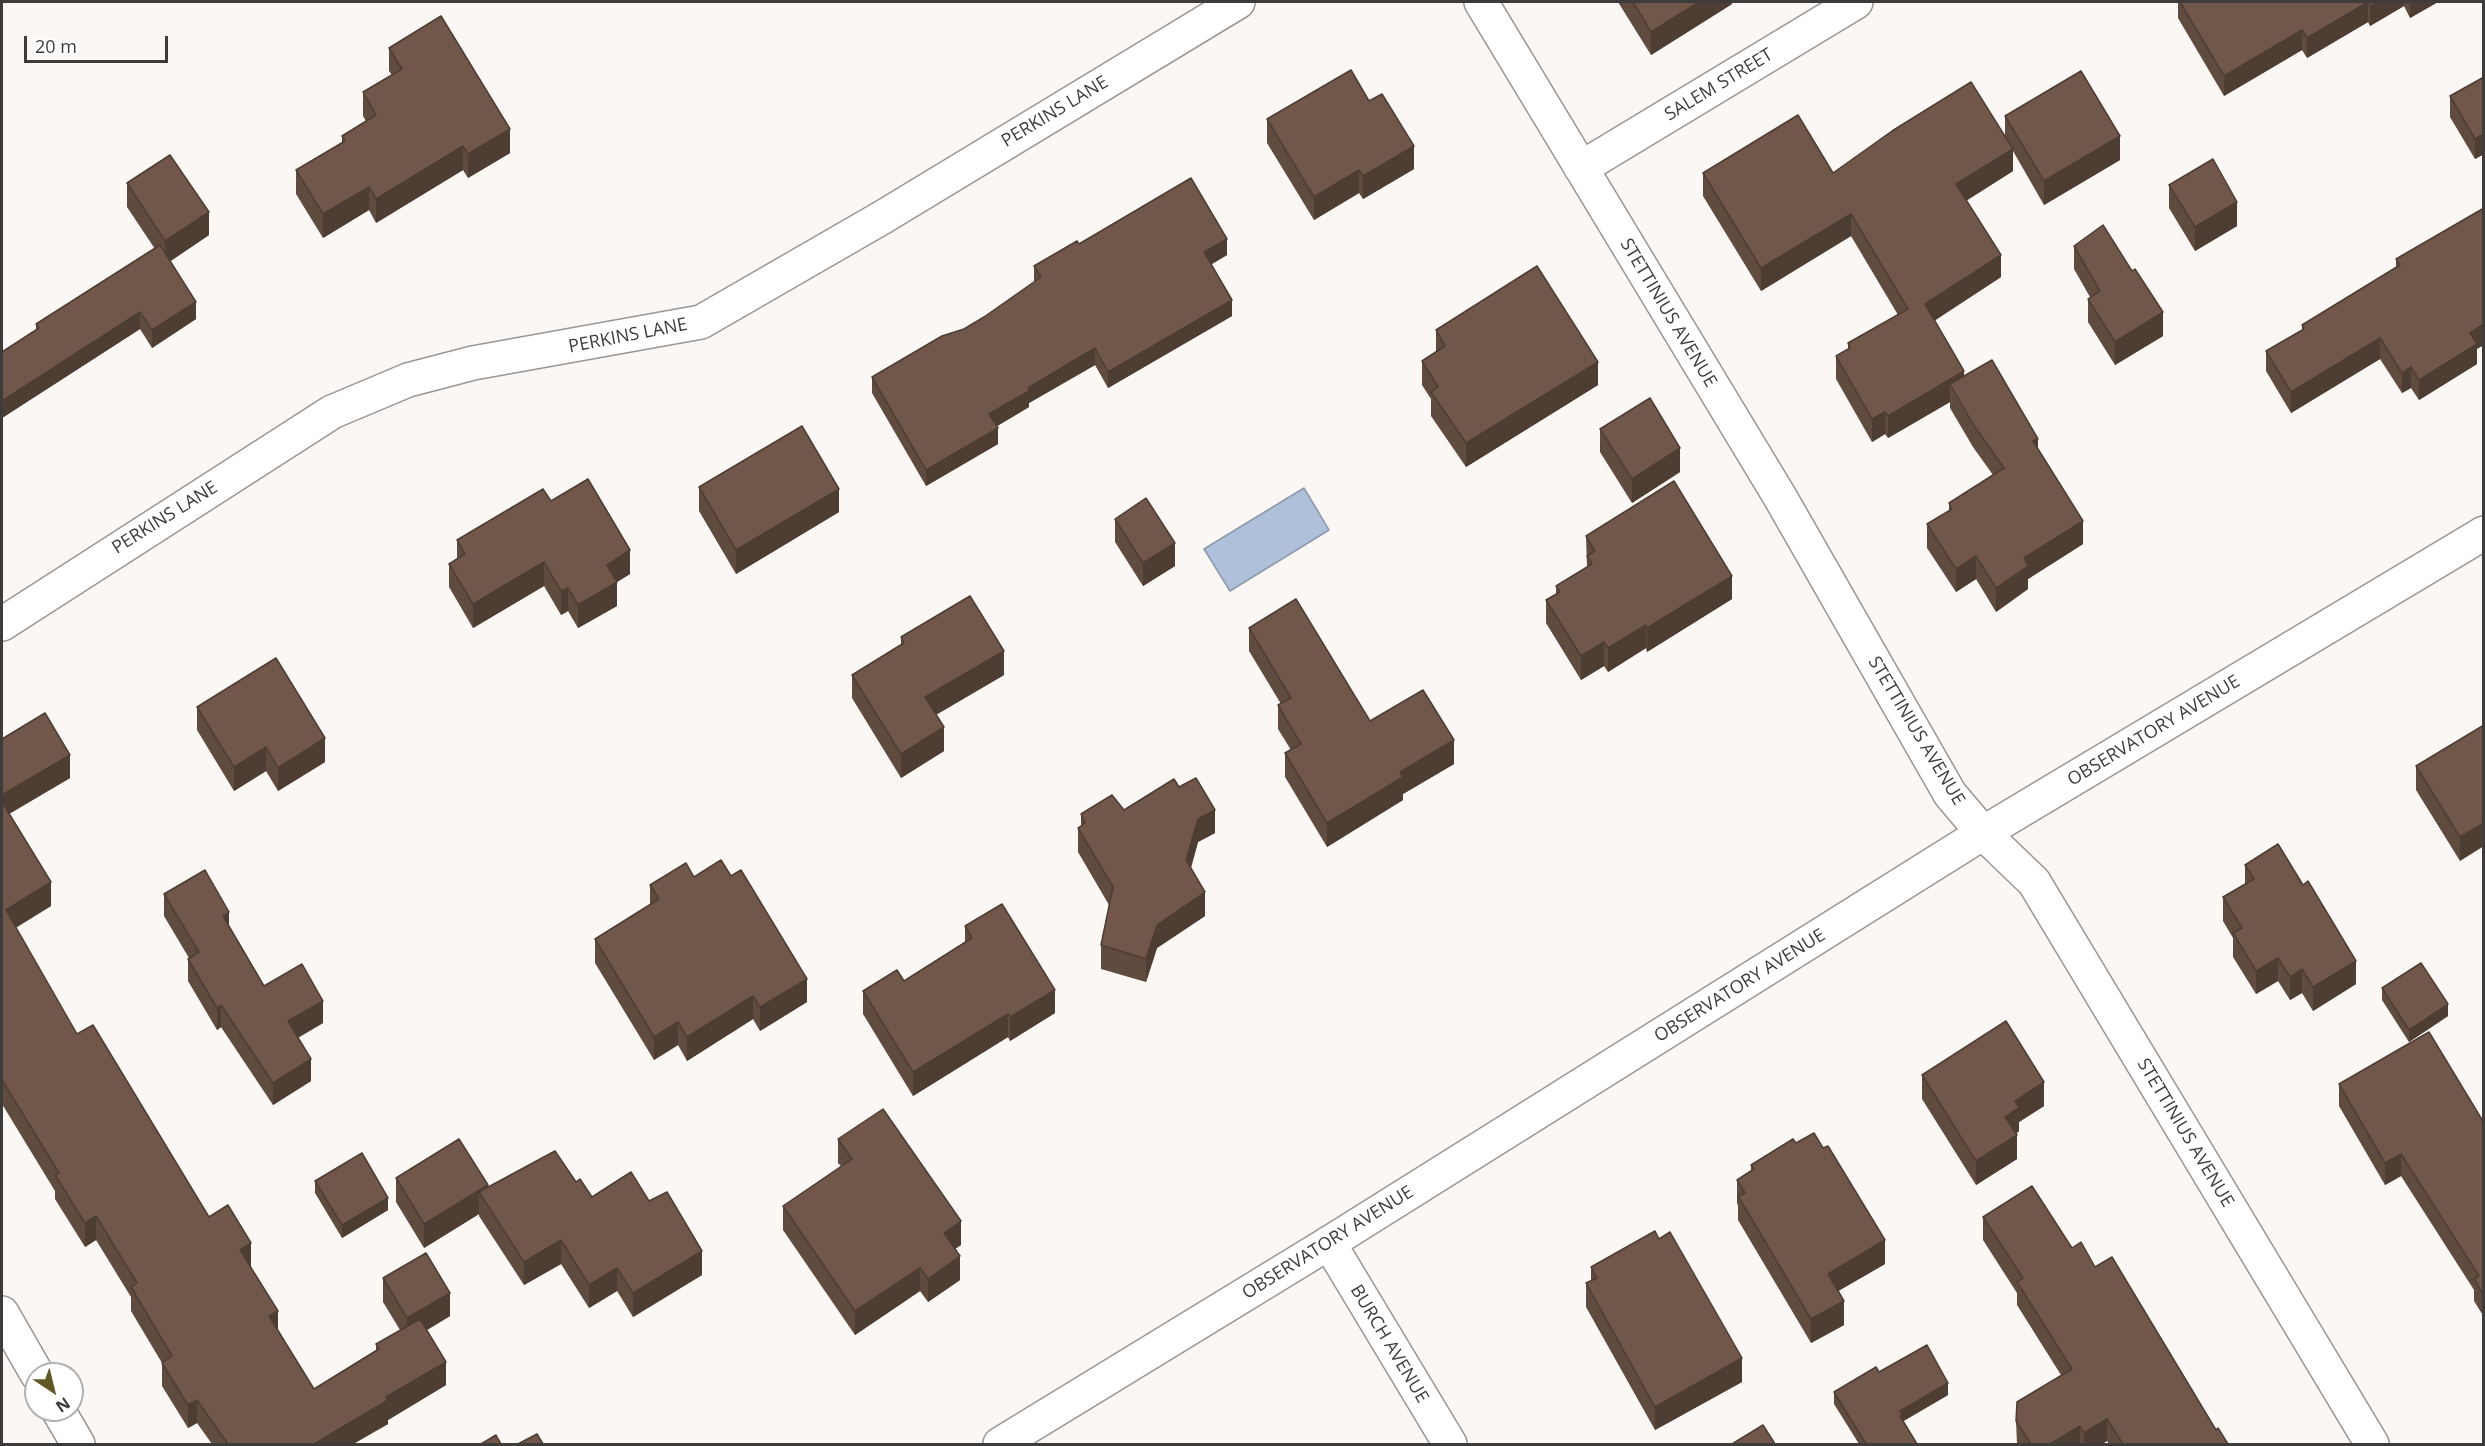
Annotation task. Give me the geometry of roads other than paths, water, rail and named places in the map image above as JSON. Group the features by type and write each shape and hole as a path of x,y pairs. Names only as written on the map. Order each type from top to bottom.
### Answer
{"street":[{"name":"PERKINS LANE","path":"2,624 332,412 408,380 473,363 701,322 883,217 1238,2"},
{"name":"STETTINIUS AVENUE","path":"1481,2 1780,497 1950,794 1983,833 2034,882 2372,1444"},
{"name":"SALEM STREET","path":"1581,168 1856,2"},
{"name":"OBSERVATORY AVENUE","path":"1000,1444 1329,1243 1983,833 2484,533"},
{"name":"BURCH AVENUE","path":"1329,1243 1450,1444"},
{"path":"2,1313 30,1362"},
{"path":"65,1422 78,1444"}],"water":[{"path":"1304,488 1329,530 1230,591 1204,549"}]}
